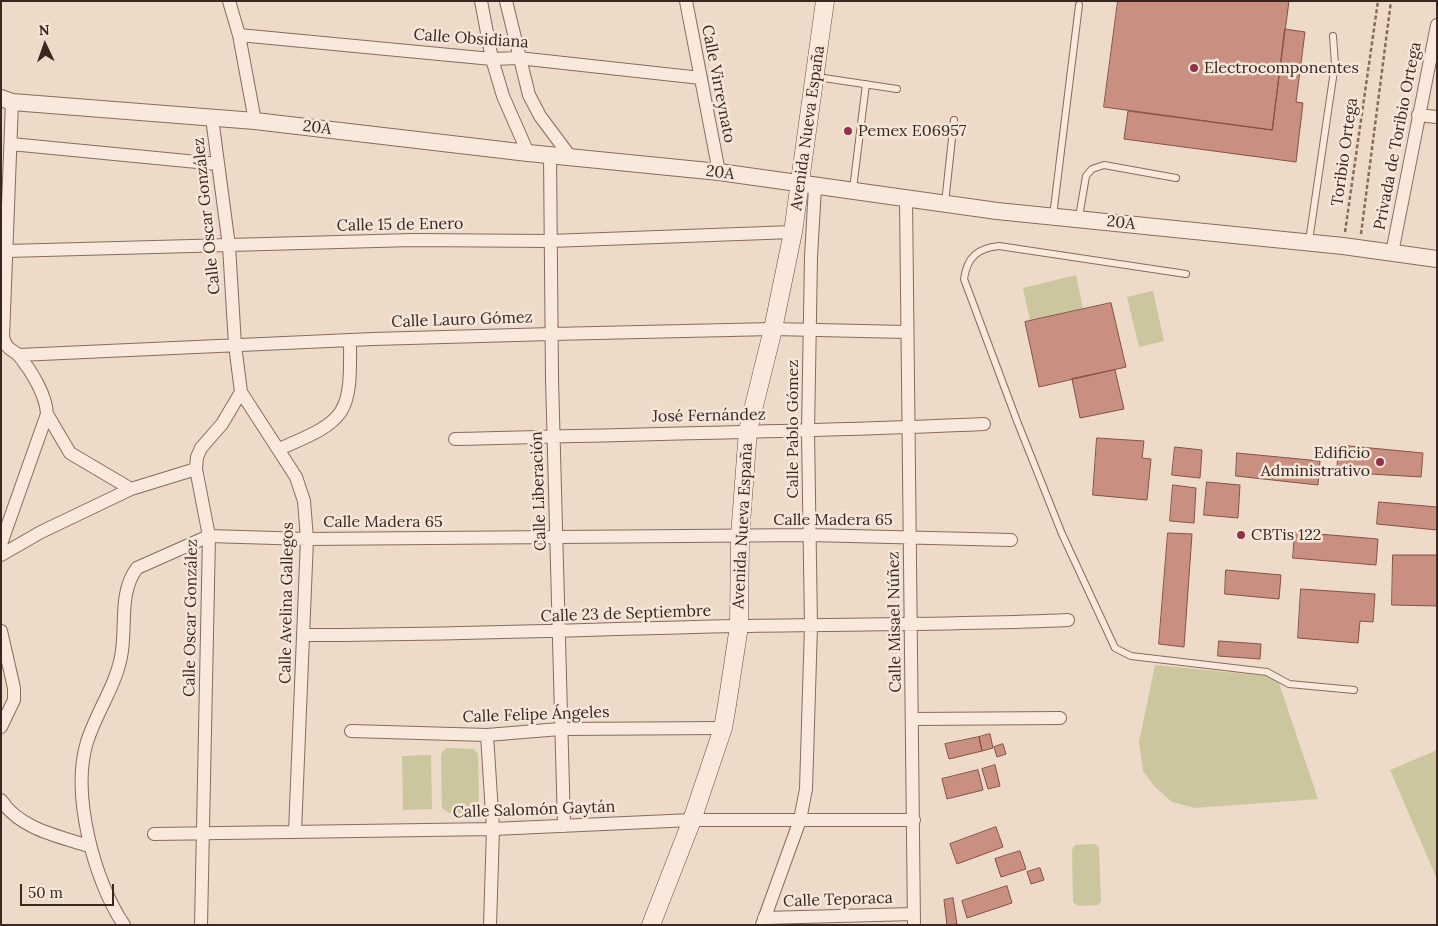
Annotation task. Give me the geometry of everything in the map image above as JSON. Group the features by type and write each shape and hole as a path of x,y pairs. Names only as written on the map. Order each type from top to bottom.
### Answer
{"main road":[{"name":"Avenida Nueva España","path":"651,925 692,820 723,728 739,626 740,536 748,430 774,329 793,232 808,185 815,77 825,1"}],"street":[{"path":"229,1 239,35 255,121"},
{"path":"481,1 492,59 503,96 528,153"},
{"path":"506,1 518,58 529,95 540,116 569,155"},
{"name":"Calle Virreynato","path":"686,1 719,172"},
{"name":"Privada de Toribio Ortega","path":"1392,253 1437,25"},
{"name":"Calle Obsidiana","path":"239,35 492,59 518,58 701,78"},
{"path":"6,100 7,251 3,337 7,348 19,355 45,399 47,414 70,452 131,489"},
{"name":"20A","path":"6,100 255,121 528,153 569,155 719,172 1053,216 1308,242 1437,259"},
{"path":"1418,115 1437,116"},
{"name":"Calle Oscar González","path":"201,925 209,536 196,469 197,457 202,448 222,424 241,392 235,345 229,246 212,118"},
{"path":"7,137 218,164"},
{"name":"Calle Liberación","path":"550,155 550,242 560,730 564,826"},
{"name":"Calle Pablo Gómez","path":"800,820 806,790 811,626 808,432 810,331 808,185"},
{"name":"Calle Misael Núñez","path":"906,198 914,919"},
{"name":"Calle 15 de Enero","path":"7,251 413,240 550,242 793,232"},
{"name":"Calle Lauro Gómez","path":"19,355 350,340 552,334 774,329 906,332"},
{"path":"279,449 320,432 335,419 349,393 350,340"},
{"name":"Calle Avelina Gallegos","path":"241,392 261,426 279,449 301,489 307,539 295,832"},
{"path":"1,544 47,414"},
{"name":"José Fernández","path":"454,439 748,430 808,432 984,424"},
{"path":"1,555 41,532 131,489 196,469"},
{"name":"Calle Madera 65","path":"124,925 112,902 89,846 82,788 82,766 87,742 115,678 121,656 127,591 131,577 137,568 209,536 307,539 810,535 1010,540"},
{"name":"Calle 23 de Septiembre","path":"304,635 558,632 739,626 910,625 1068,620"},
{"path":"1,631 14,688 11,708 1,727"},
{"path":"913,719 1060,718"},
{"name":"Calle Felipe Ángeles","path":"351,731 487,734 560,730 723,728"},
{"path":"487,734 493,829 490,925"},
{"path":"1,800 20,820 50,834 89,846"},
{"name":"Calle Salomón Gaytán","path":"154,834 493,829 692,820 914,820"},
{"name":"Calle Teporaca","path":"800,820 763,921 914,919"}],"lane":[{"path":"1053,216 1079,5"},
{"path":"1308,242 1335,64 1333,36"},
{"path":"815,77 897,89"},
{"path":"853,190 866,84"},
{"path":"945,202 954,120"},
{"path":"1079,219 1086,176 1096,167 1104,165 1176,178"},
{"path":"1186,274 999,246 980,249 970,258 964,279 1062,534 1115,648 1131,656 1267,672 1289,684 1354,690"}],"path":[{"name":"Toribio Ortega","path":"1351,247 1378,1"},
{"path":"1351,247 1391,1"}],"shaded area":[{"path":"1076,275 1083,309 1030,321 1023,288"},
{"path":"1153,291 1164,341 1139,347 1127,297"},
{"path":"1155,665 1277,677 1318,799 1195,808 1172,802 1155,787 1143,771 1139,742"},
{"path":"446,748 474,749 478,754 479,806 475,812 449,813 442,808 441,754"},
{"path":"1437,750 1437,879 1390,770"},
{"path":"431,755 432,809 403,810 402,756"},
{"path":"1095,844 1099,848 1101,902 1098,905 1078,906 1073,902 1072,850 1075,845"}],"building":[{"name":"Electrocomponentes","path":"1118,1 1289,1 1272,130 1104,107"},
{"path":"1285,29 1305,32 1296,102 1303,103 1296,162 1124,139 1128,111 1272,130"},
{"path":"1111,303 1126,367 1039,387 1025,322"},
{"path":"1115,370 1124,409 1080,418 1072,379"},
{"path":"1097,438 1144,441 1142,458 1151,459 1147,500 1093,495"},
{"name":"Edificio Administrativo","path":"1339,445 1423,453 1421,477 1337,472"},
{"path":"1175,447 1202,450 1200,478 1172,475"},
{"path":"1237,453 1320,461 1318,485 1236,476"},
{"path":"1207,482 1240,485 1238,518 1204,515"},
{"path":"1173,485 1196,488 1194,523 1170,521"},
{"path":"1379,502 1437,507 1437,530 1377,524"},
{"path":"1295,532 1378,539 1376,565 1293,558"},
{"path":"1168,533 1192,534 1184,647 1159,644"},
{"path":"1393,555 1437,555 1437,606 1392,605"},
{"path":"1226,570 1281,575 1279,599 1225,594"},
{"path":"1301,589 1375,594 1373,622 1360,621 1358,643 1298,638"},
{"path":"1219,641 1261,644 1260,659 1218,656"},
{"path":"990,734 993,748 982,751 979,737"},
{"path":"979,737 982,751 949,759 945,744"},
{"path":"1003,744 1006,754 997,757 994,747"},
{"path":"995,765 1000,786 988,789 982,769"},
{"path":"978,770 983,790 947,799 942,779"},
{"path":"996,827 1003,847 957,864 950,844"},
{"path":"1020,851 1026,869 1001,877 995,859"},
{"path":"1040,868 1044,880 1031,884 1027,872"},
{"path":"1007,886 1012,903 967,918 962,901"},
{"path":"953,898 957,924 947,925 944,900"}],"place":[{"name":"Electrocomponentes","path":"1194,68"},
{"name":"Pemex E06957","path":"848,131"},
{"name":"Edificio Administrativo","path":"1380,462"},
{"name":"CBTis 122","path":"1241,535"}]}
